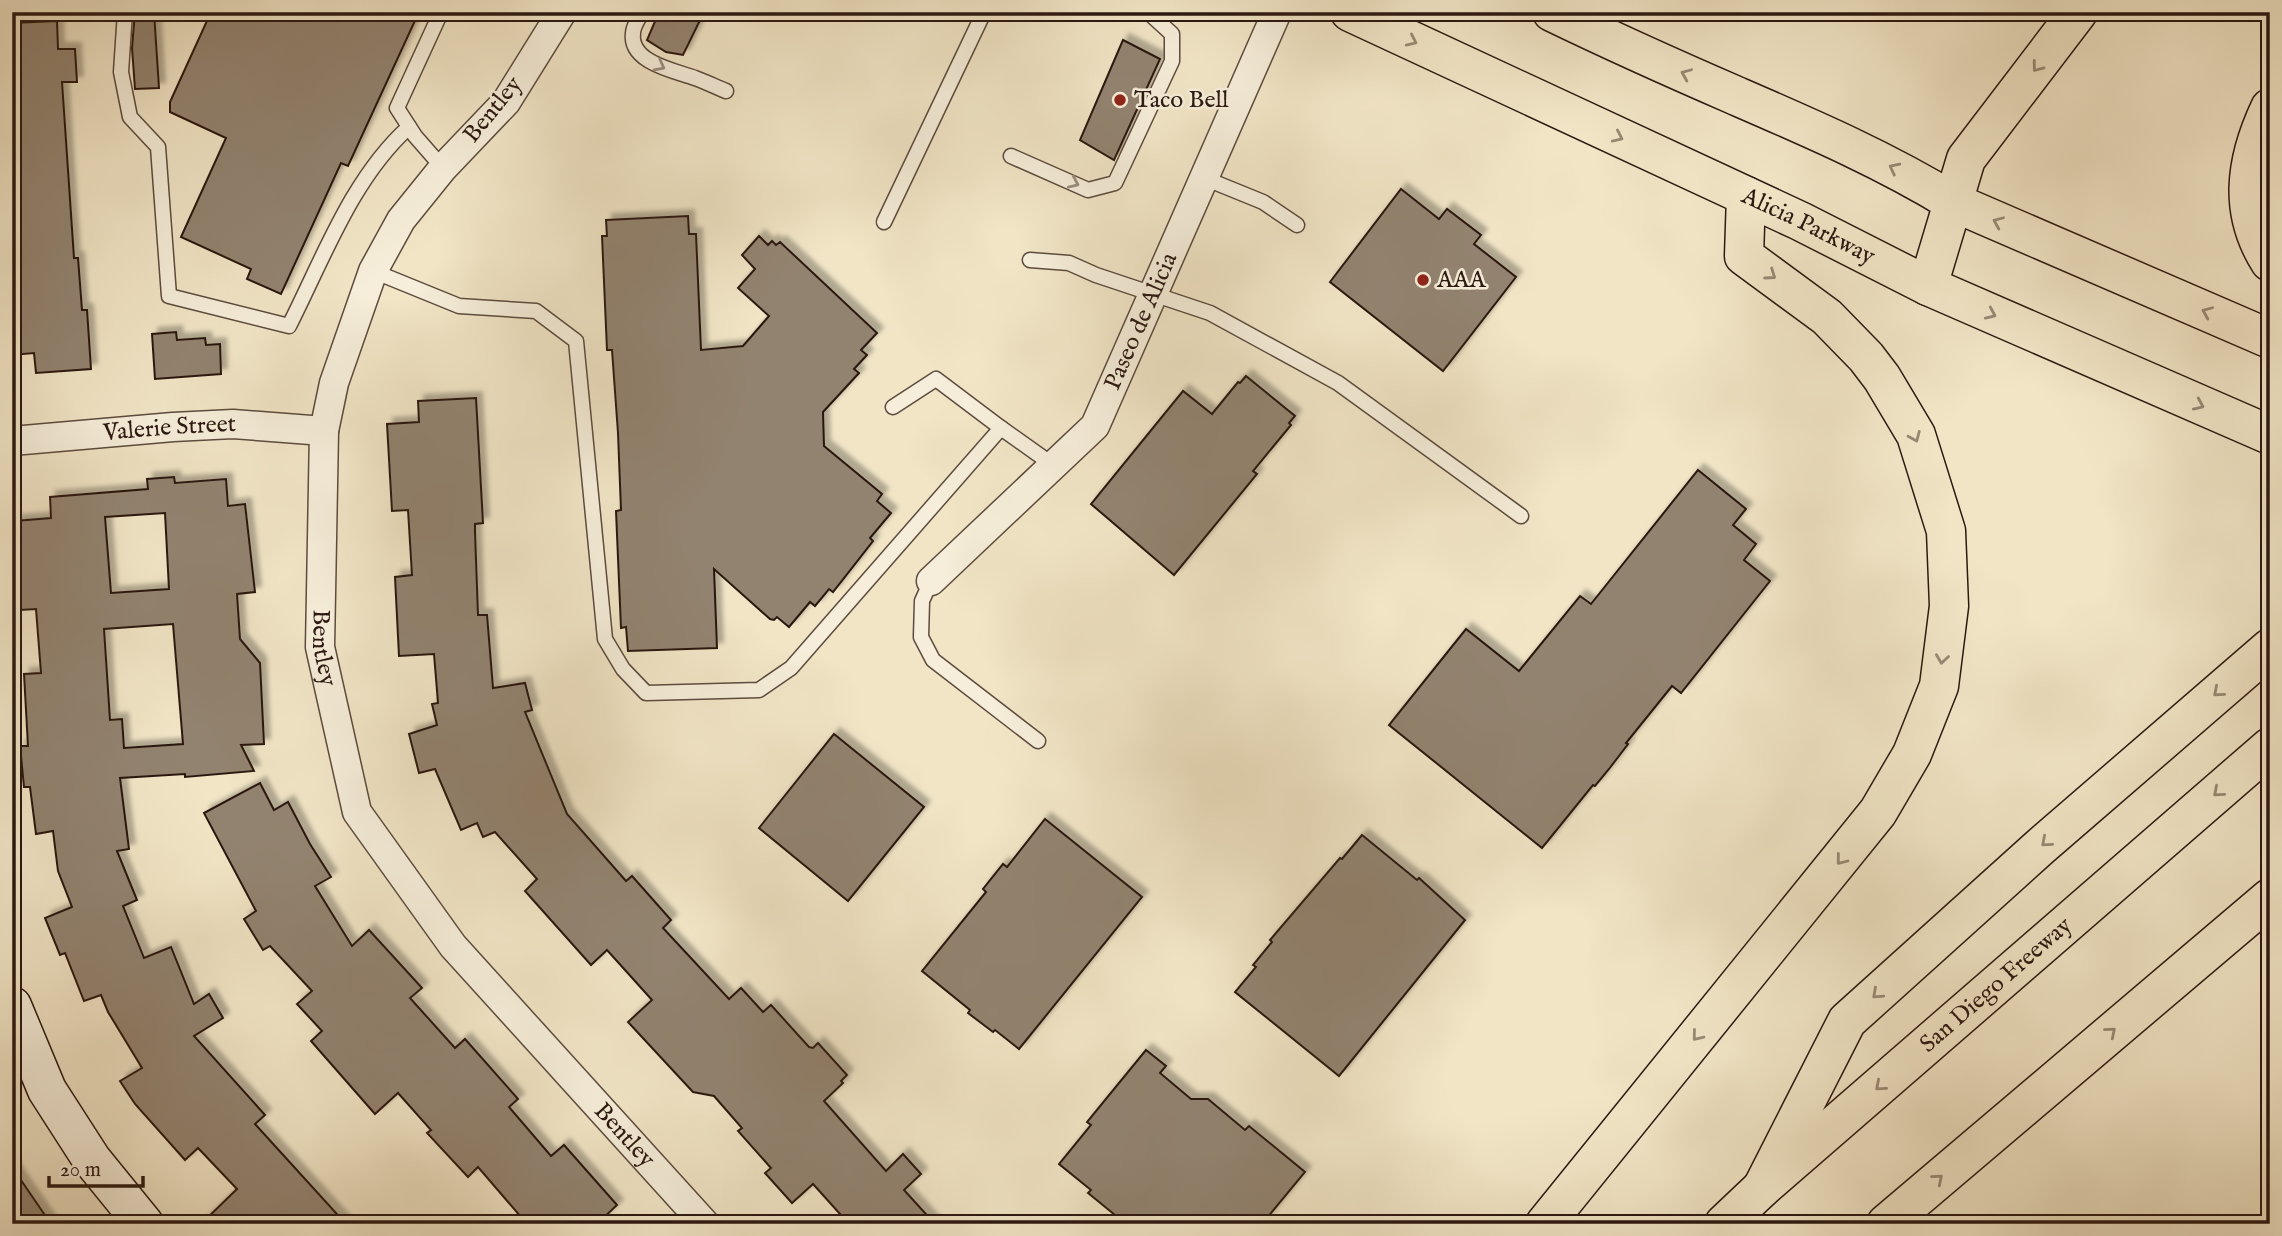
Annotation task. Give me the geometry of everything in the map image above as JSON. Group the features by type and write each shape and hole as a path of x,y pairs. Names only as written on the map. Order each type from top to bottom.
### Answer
{"main road":[{"name":"Alicia Parkway","path":"1350,12 1746,196 1928,286 2270,435"},
{"path":"1552,12 1837,140 1918,180 1953,202 2270,339"},
{"path":"1928,286 1966,159 2078,12"},
{"path":"2270,108 2250,164 2247,204 2259,246 2270,262"},
{"path":"1545,1224 1878,812 1912,754 1938,686 1949,606 1946,531 1916,435 1882,378 1849,337 1827,317 1744,256 1746,196"},
{"path":"1762,1188 1847,1021 2040,847 2270,648"},
{"name":"San Diego Freeway","path":"1724,1224 1762,1188 2270,747"},
{"path":"1886,1224 2270,898"}],"street":[{"name":"Bentley","path":"562,12 506,102 443,168 401,220 373,271 334,383 324,431 320,647 357,812 453,946 705,1224"},
{"name":"Paseo de Alicia","path":"931,581 1096,426 1277,12"},
{"name":"Valerie Street","path":"12,441 233,424 324,431"},
{"path":"12,1006 47,1090 92,1160 144,1224"}],"lane":[{"path":"125,12 121,72 130,117 158,147 169,296 289,326 361,182 409,127"},
{"path":"441,12 397,108 443,168"},
{"path":"642,12 632,33 636,48 651,62 668,71 695,78 726,91"},
{"path":"884,222 984,12"},
{"path":"1011,156 1088,190 1115,183 1172,61 1172,34 1148,12"},
{"path":"1204,178 1263,202 1297,225"},
{"path":"1030,260 1069,263 1096,275 1210,313 1338,383 1521,516"},
{"path":"373,271 459,306 536,310 576,341 605,639 623,669 646,693 759,690 790,668 1001,428"},
{"path":"893,407 936,379 1054,466"},
{"path":"931,581 922,601 922,637 933,660 1038,741"}],"building":[{"path":"135,12 154,12 159,88 135,89 132,48"},
{"path":"211,12 419,12 348,166 341,163 281,294 247,279 251,269 181,237 226,138 170,112 170,102"},
{"path":"659,12 704,12 683,55 666,52 647,40"},
{"path":"57,21 58,49 75,49 77,82 62,82 74,258 78,258 82,310 87,310 91,369 36,373 34,353 12,355 12,23"},
{"name":"Taco Bell","path":"1123,40 1160,59 1114,160 1080,140"},
{"name":"AAA","path":"1401,189 1439,219 1447,209 1481,235 1474,244 1516,277 1443,371 1330,282"},
{"path":"688,216 689,234 696,234 701,350 743,346 769,316 738,288 755,269 742,255 759,236 768,245 772,241 776,245 780,242 877,333 861,350 867,355 854,369 859,373 823,412 824,446 882,494 877,501 891,513 870,538 873,541 833,592 829,589 815,606 810,602 789,627 777,617 770,619 714,569 717,648 628,651 626,627 621,628 616,511 621,510 618,433 612,350 607,350 602,236 607,236 606,220"},
{"path":"176,332 177,340 205,338 206,345 220,344 221,374 155,379 152,334"},
{"path":"1246,376 1295,416 1289,423 1291,425 1253,471 1257,474 1174,575 1091,504 1183,391 1212,414"},
{"path":"476,398 483,523 475,524 478,615 487,615 493,688 525,683 532,710 525,712 567,814 626,881 632,876 671,920 663,928 729,999 741,988 763,1012 771,1005 809,1047 813,1048 818,1043 847,1075 841,1081 843,1083 824,1101 886,1171 903,1154 921,1174 904,1190 935,1224 849,1224 813,1184 792,1203 765,1173 771,1168 738,1131 742,1128 714,1096 693,1092 628,1022 652,1000 607,950 591,965 525,891 537,879 495,832 483,837 477,823 461,830 435,769 419,773 409,734 437,725 432,704 438,703 434,654 399,656 395,577 412,575 408,510 392,511 387,424 419,422 418,401"},
{"path":"1698,470 1746,509 1733,525 1756,544 1744,560 1770,581 1681,693 1672,686 1626,743 1628,744 1609,769 1542,848 1389,725 1466,629 1519,671 1580,596 1591,604"},
{"path":"174,477 175,483 226,479 228,506 245,504 255,592 237,594 240,639 260,663 264,744 241,745 254,771 185,777 185,774 120,778 129,849 117,851 137,900 123,906 144,958 171,947 194,1004 209,994 223,1018 194,1036 265,1115 255,1124 346,1224 201,1224 237,1189 198,1148 185,1160 135,1104 120,1081 142,1068 108,1012 101,995 84,1001 65,953 60,955 45,918 72,907 58,871 53,831 36,834 30,787 24,787 20,746 28,746 24,674 41,673 36,609 20,610 15,521 51,518 50,497 148,489 147,479","holes":["165,513 169,589 111,593 105,517","173,624 183,744 124,748 122,719 110,720 104,629"]},
{"path":"834,734 924,807 848,901 759,828"},
{"path":"260,783 274,810 288,802 331,877 315,886 352,946 369,930 422,988 410,998 455,1048 465,1039 518,1099 509,1107 551,1156 564,1145 617,1205 597,1224 527,1224 478,1167 468,1177 427,1133 431,1130 398,1093 375,1114 311,1041 322,1031 297,1004 312,991 270,946 263,950 244,919 256,911 204,813"},
{"path":"1045,819 1142,897 1019,1049 968,1013 970,1010 922,971 986,892 983,889 1003,864 1007,867"},
{"path":"1362,835 1417,880 1419,878 1465,920 1339,1076 1235,992 1256,967 1253,965 1272,942 1270,940"},
{"path":"1146,1050 1166,1066 1160,1073 1191,1099 1208,1099 1245,1130 1249,1126 1305,1172 1262,1224 1126,1224 1088,1193 1091,1190 1059,1164 1091,1125 1087,1122"},
{"path":"12,1167 51,1224 12,1224"}],"place":[{"name":"Taco Bell","path":"1120,100"},
{"name":"AAA","path":"1423,280"}]}
